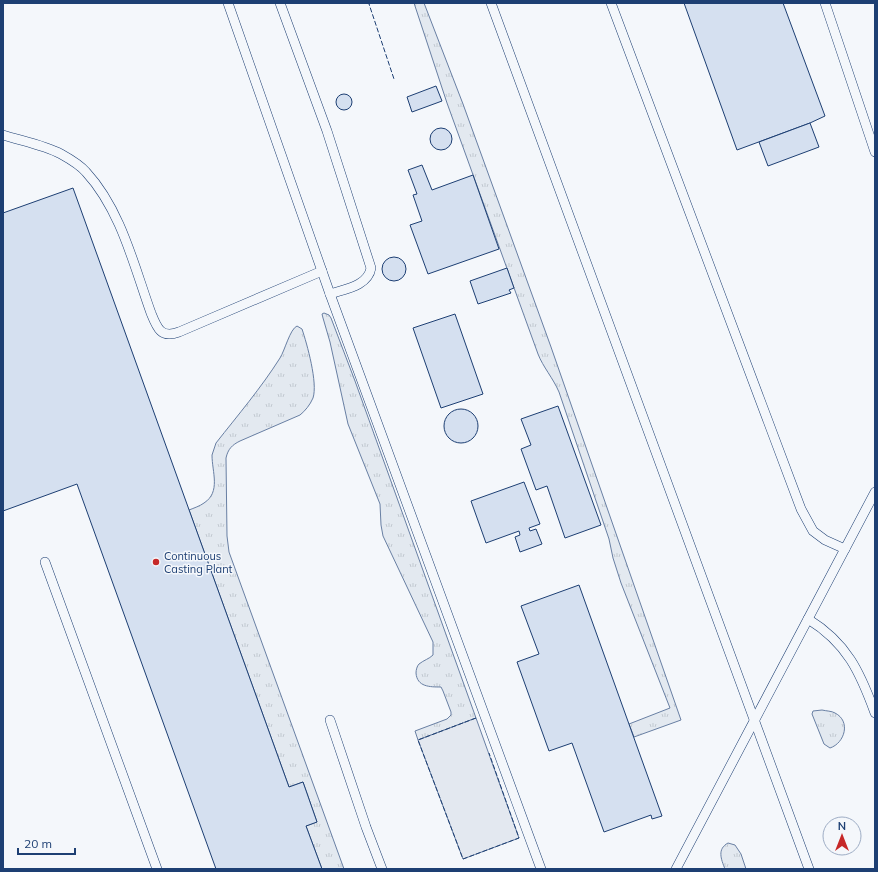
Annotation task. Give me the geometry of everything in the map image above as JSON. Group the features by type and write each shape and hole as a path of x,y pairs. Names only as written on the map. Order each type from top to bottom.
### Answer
{"lane":[{"path":"228,3 330,294 542,869"},
{"path":"280,3 327,131 371,268 370,275 364,281 330,294"},
{"path":"491,3 808,869"},
{"path":"611,3 801,509 812,531 845,549"},
{"path":"825,3 875,152"},
{"path":"3,135 60,154 79,165 89,176 111,208 120,228 153,320 156,326 166,334 179,332 322,271"},
{"path":"676,869 875,492"},
{"path":"45,562 157,869"},
{"path":"808,619 830,634 854,665 875,713"},
{"path":"330,720 366,827 382,869"}],"green space":[{"path":"414,3 424,3 463,104 551,347 681,720 634,737 629,724 670,708 621,583 609,539 559,392 538,354 447,103"},
{"path":"324,313 329,315 331,318 355,381 476,718 418,740 415,731 447,719 451,715 451,712 441,687 421,684 417,678 416,672 418,665 433,655 433,642 383,536 380,504 348,424 330,342 322,314"},
{"path":"297,326 302,329 307,344 314,383 313,398 307,408 300,415 240,441 229,450 226,458 227,536 229,552 344,869 322,869 306,826 317,822 303,782 289,787 189,510 204,503 212,493 214,481 212,455 216,443 273,369 282,354 292,331"},
{"path":"822,710 834,712 843,721 844,732 842,737 839,742 830,748 824,744 812,714 813,711"},
{"path":"728,843 735,845 741,854 746,869 725,869 721,858 721,851 722,848"}],"shaded area":[{"path":"476,718 519,838 463,859 418,740"}],"building":[{"path":"684,3 783,3 825,116 737,150"},
{"path":"436,86 442,101 412,112 407,97"},
{"path":"344,94 351,99 352,102 347,109 344,110 337,105 336,102 341,95"},
{"path":"810,123 819,147 768,166 759,142"},
{"path":"441,128 449,131 452,139 449,147 441,150 433,147 430,139 433,131"},
{"path":"422,165 432,190 473,175 499,249 428,274 410,225 422,221 413,195 417,194 408,170"},
{"name":"Continuous Casting Plant","path":"73,188 289,787 303,782 317,822 306,826 322,869 216,869 77,484 3,511 3,213"},
{"path":"394,257 402,261 406,269 402,277 394,281 386,277 382,269 386,261"},
{"path":"507,268 514,288 509,290 511,293 478,304 470,281"},
{"path":"455,314 483,394 441,408 413,328"},
{"path":"558,406 601,525 565,538 547,486 536,490 521,449 531,445 521,419"},
{"path":"464,409 473,414 477,419 477,433 473,438 468,442 458,443 454,442 445,433 444,423 445,419 454,410"},
{"path":"524,482 540,524 529,528 530,531 536,529 542,544 520,552 515,537 520,535 519,531 486,543 471,501"},
{"path":"579,585 662,816 652,819 651,815 604,832 572,743 549,751 517,662 539,654 521,606"}],"fence":[{"path":"372,3 369,4 394,79"},
{"path":"476,718 418,740 463,859 519,838 489,753"}],"place":[{"name":"Continuous Casting Plant","path":"156,562"}]}
